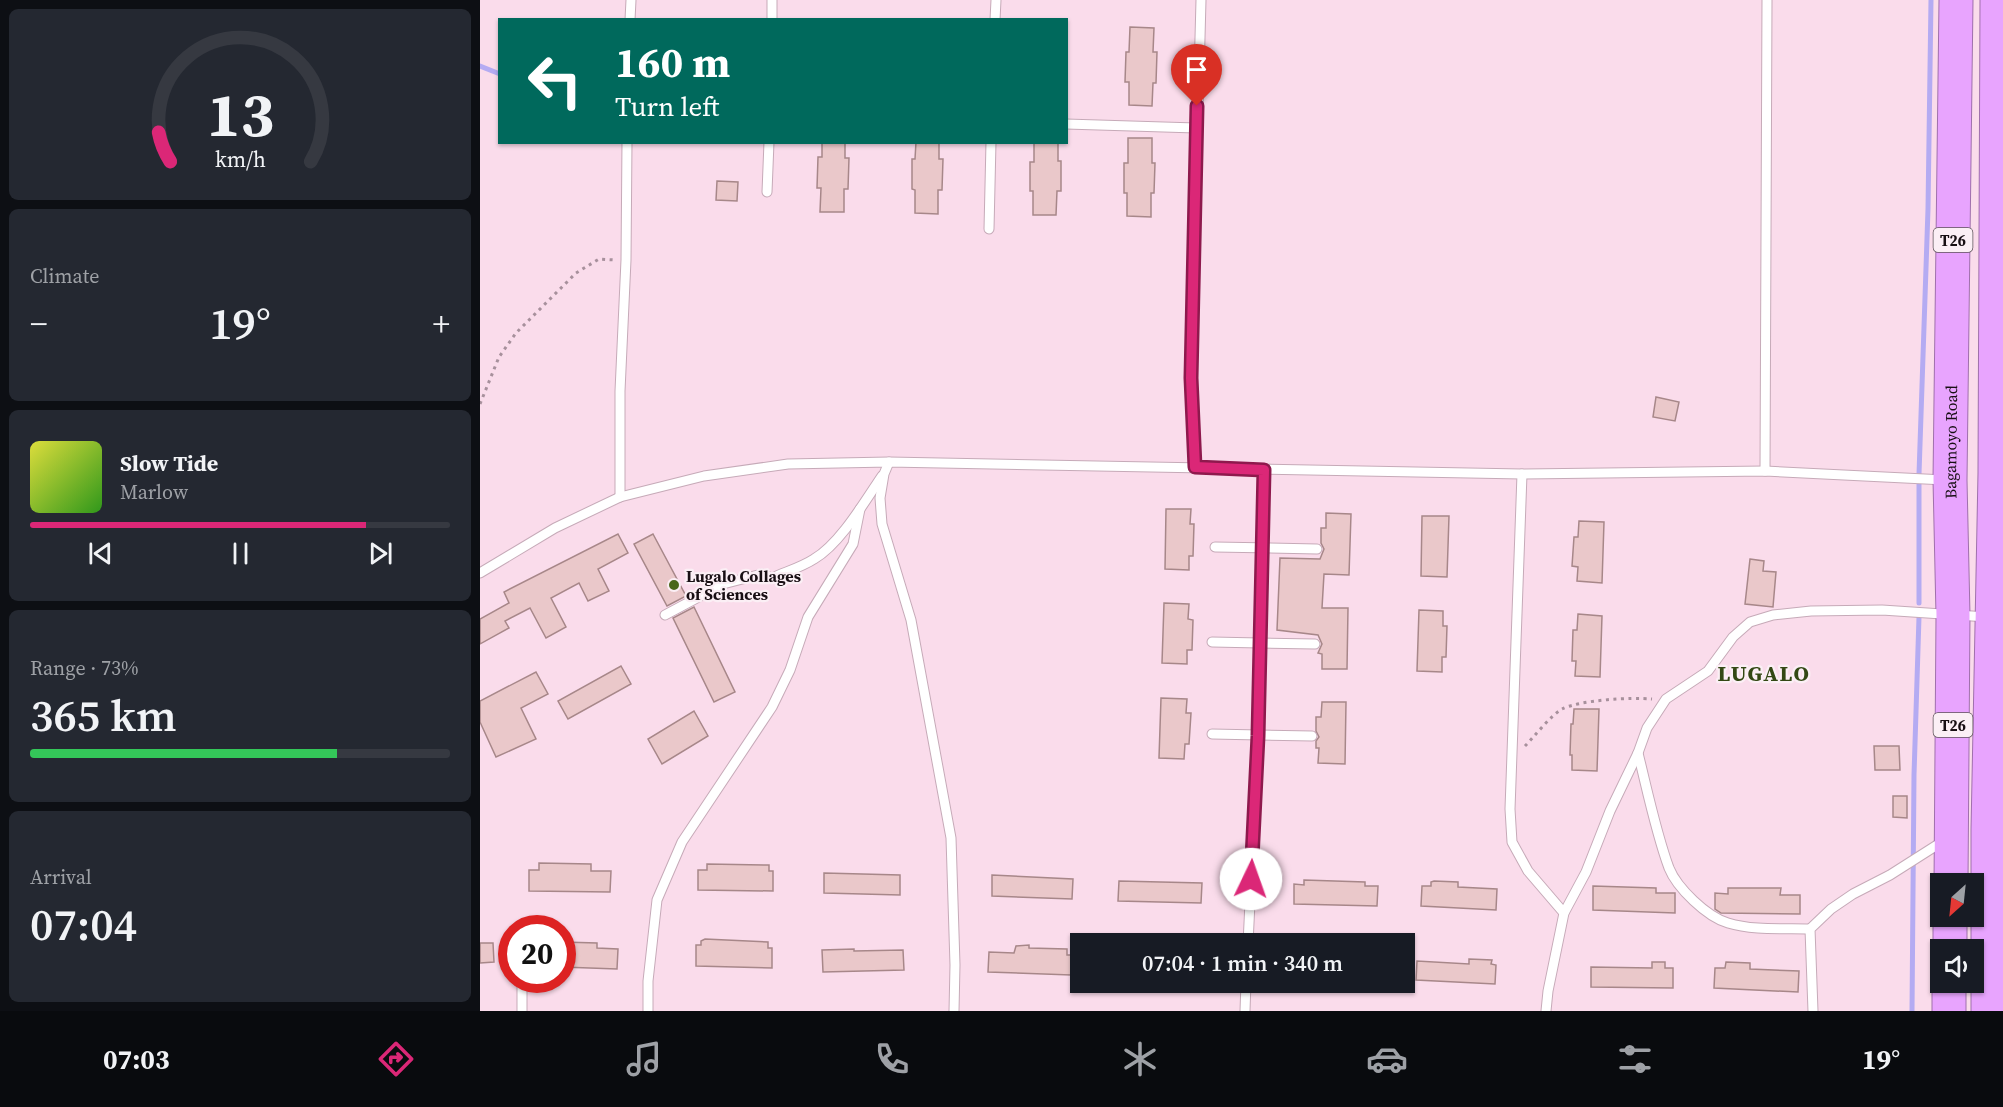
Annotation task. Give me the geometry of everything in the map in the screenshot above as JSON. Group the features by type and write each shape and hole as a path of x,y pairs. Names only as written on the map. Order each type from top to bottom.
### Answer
{"highway":[{"name":"Bagamoyo Road","path":"1951,873 1953,615 1950,480 1956,0"},
{"name":"T26","path":"1990,997 1988,830 1991,618 1999,472 1997,0"},
{"path":"1949,993 1949,1011"}],"lane":[{"path":"630,18 631,0"},
{"path":"772,0 772,18"},
{"path":"995,18 996,0"},
{"path":"1195,467 1191,378 1201,0"},
{"path":"1765,471 1767,0"},
{"path":"1068,124 1196,128"},
{"path":"620,497 627,144"},
{"path":"767,192 769,144"},
{"path":"989,229 991,144"},
{"path":"480,573 555,528 620,497 705,476 788,464 889,462 1522,474 1765,471 1950,480"},
{"path":"665,615 723,584 762,574 772,578 814,560 829,548 860,509 884,474 889,462"},
{"path":"1249,933 1258,736 1264,470"},
{"path":"884,474 880,498 882,524 911,620 951,838 954,1011"},
{"path":"1522,474 1510,808 1512,842 1528,872 1564,913"},
{"path":"648,1011 648,981 657,900 682,842 772,707 790,670 808,617 853,544 860,509"},
{"path":"1215,547 1317,549"},
{"path":"1546,1011 1564,913 1586,872 1647,728 1666,699 1708,671 1733,637 1750,622 1773,615 1811,611 1882,610 1991,618"},
{"path":"1212,642 1315,644"},
{"path":"1212,734 1312,736"},
{"path":"1638,753 1670,870 1691,899 1710,915 1728,923 1758,927 1810,929 1853,894 1890,875 1953,836"},
{"path":"1810,929 1813,1011"},
{"path":"522,993 522,1011"},
{"path":"1245,1011 1246,993"}],"path":[{"path":"480,404 500,357 516,333 576,273 599,259 626,260"},
{"path":"1512,760 1560,710 1574,705 1637,698 1666,699"}],"building":[{"path":"1130,27 1154,28 1153,52 1157,52 1156,83 1153,83 1152,106 1129,105 1129,82 1125,82"},
{"path":"1128,138 1152,138 1152,163 1155,163 1151,217 1127,216 1124,163 1128,163"},
{"path":"822,144 845,144 845,158 849,158 848,189 844,189 844,212 820,212 821,188 817,188 818,157 822,157"},
{"path":"916,144 939,144 939,159 943,159 942,190 938,190 938,214 915,213 912,159 915,159"},
{"path":"1034,144 1058,144 1058,161 1061,161 1061,191 1057,191 1056,215 1033,215 1030,162 1034,162"},
{"path":"717,181 738,182 737,201 716,200"},
{"path":"1656,397 1679,402 1675,421 1653,417"},
{"path":"1166,509 1191,509 1190,524 1194,524 1193,556 1189,556 1189,570 1165,569"},
{"path":"1326,513 1351,514 1349,575 1324,574 1322,608 1348,608 1347,669 1322,669 1322,654 1318,653 1322,644 1318,635 1277,630 1280,558 1320,559 1324,549 1321,543 1321,528 1326,528"},
{"path":"1422,516 1449,516 1447,577 1421,576"},
{"path":"1579,521 1604,522 1602,583 1577,581 1578,567 1572,566 1574,537 1578,537"},
{"path":"618,534 628,553 598,569 609,591 588,601 579,583 551,598 566,627 546,638 530,608 505,621 509,628 480,644 480,619 509,603 504,592"},
{"path":"653,534 686,596 667,606 634,544"},
{"path":"1750,559 1764,561 1763,571 1776,572 1773,607 1745,604"},
{"path":"1164,603 1189,604 1188,619 1193,620 1192,650 1187,650 1187,664 1162,663"},
{"path":"694,607 735,692 714,702 673,618"},
{"path":"1419,610 1443,611 1443,626 1447,626 1446,657 1442,657 1442,672 1417,671"},
{"path":"1578,614 1602,616 1600,677 1575,676 1576,661 1572,661 1573,630 1577,630"},
{"path":"621,666 631,684 568,719 558,701"},
{"path":"536,672 548,694 521,708 536,739 496,757 480,722 480,701"},
{"path":"1161,698 1187,699 1186,713 1191,713 1189,744 1185,744 1184,759 1159,758"},
{"path":"1322,702 1346,702 1345,764 1318,763 1319,748 1316,748 1316,741 1319,737 1316,731 1316,717 1321,717"},
{"path":"1574,709 1599,709 1597,771 1572,770 1571,724 1573,724"},
{"path":"694,711 708,736 662,764 648,739"},
{"path":"1874,746 1899,746 1900,770 1875,770"},
{"path":"1893,796 1907,796 1907,818 1893,817"},
{"path":"539,863 591,864 591,871 611,871 610,892 529,891 529,870 539,870"},
{"path":"707,864 769,865 769,871 773,871 773,891 698,890 698,870 707,870"},
{"path":"824,873 900,875 900,895 824,893"},
{"path":"992,875 1073,879 1072,899 992,896"},
{"path":"1304,880 1365,882 1365,886 1378,886 1377,906 1294,904 1294,884 1304,885"},
{"path":"1119,881 1202,883 1201,903 1118,901"},
{"path":"1431,882 1458,882 1458,887 1497,889 1496,910 1421,906 1422,886 1431,886"},
{"path":"1593,886 1656,888 1656,893 1675,893 1675,913 1593,910"},
{"path":"1728,888 1781,888 1780,895 1800,895 1800,914 1721,913 1715,909 1715,893 1728,894"},
{"path":"705,939 768,942 768,948 772,948 772,968 696,966 696,945 701,945 701,941"},
{"path":"576,942 597,943 597,948 618,949 617,969 576,968"},
{"path":"480,943 493,943 494,962 480,963"},
{"path":"1016,946 1067,949 1067,955 1070,955 1070,975 988,972 989,952 1014,953"},
{"path":"854,949 854,951 903,950 904,970 823,972 822,950"},
{"path":"1469,959 1492,960 1491,964 1496,965 1495,984 1416,980 1417,961 1469,964"},
{"path":"1652,962 1665,962 1665,968 1673,968 1673,988 1591,987 1591,967 1652,968"},
{"path":"1726,962 1750,963 1750,969 1799,971 1798,992 1714,988 1715,968 1725,968"}],"waterway":[{"path":"1919,474 1928,209 1931,0"},
{"path":"480,66 498,73"},
{"path":"1919,483 1919,603"},
{"path":"1912,1011 1914,775 1919,617"}],"place":[{"name":"Lugalo Collages of Sciences","path":"674,585"}],"district":[{"name":"LUGALO","path":"1764,673"}],"route":[{"path":"1197,106 1191,378 1195,467 1264,470 1258,736 1251,879"}]}
